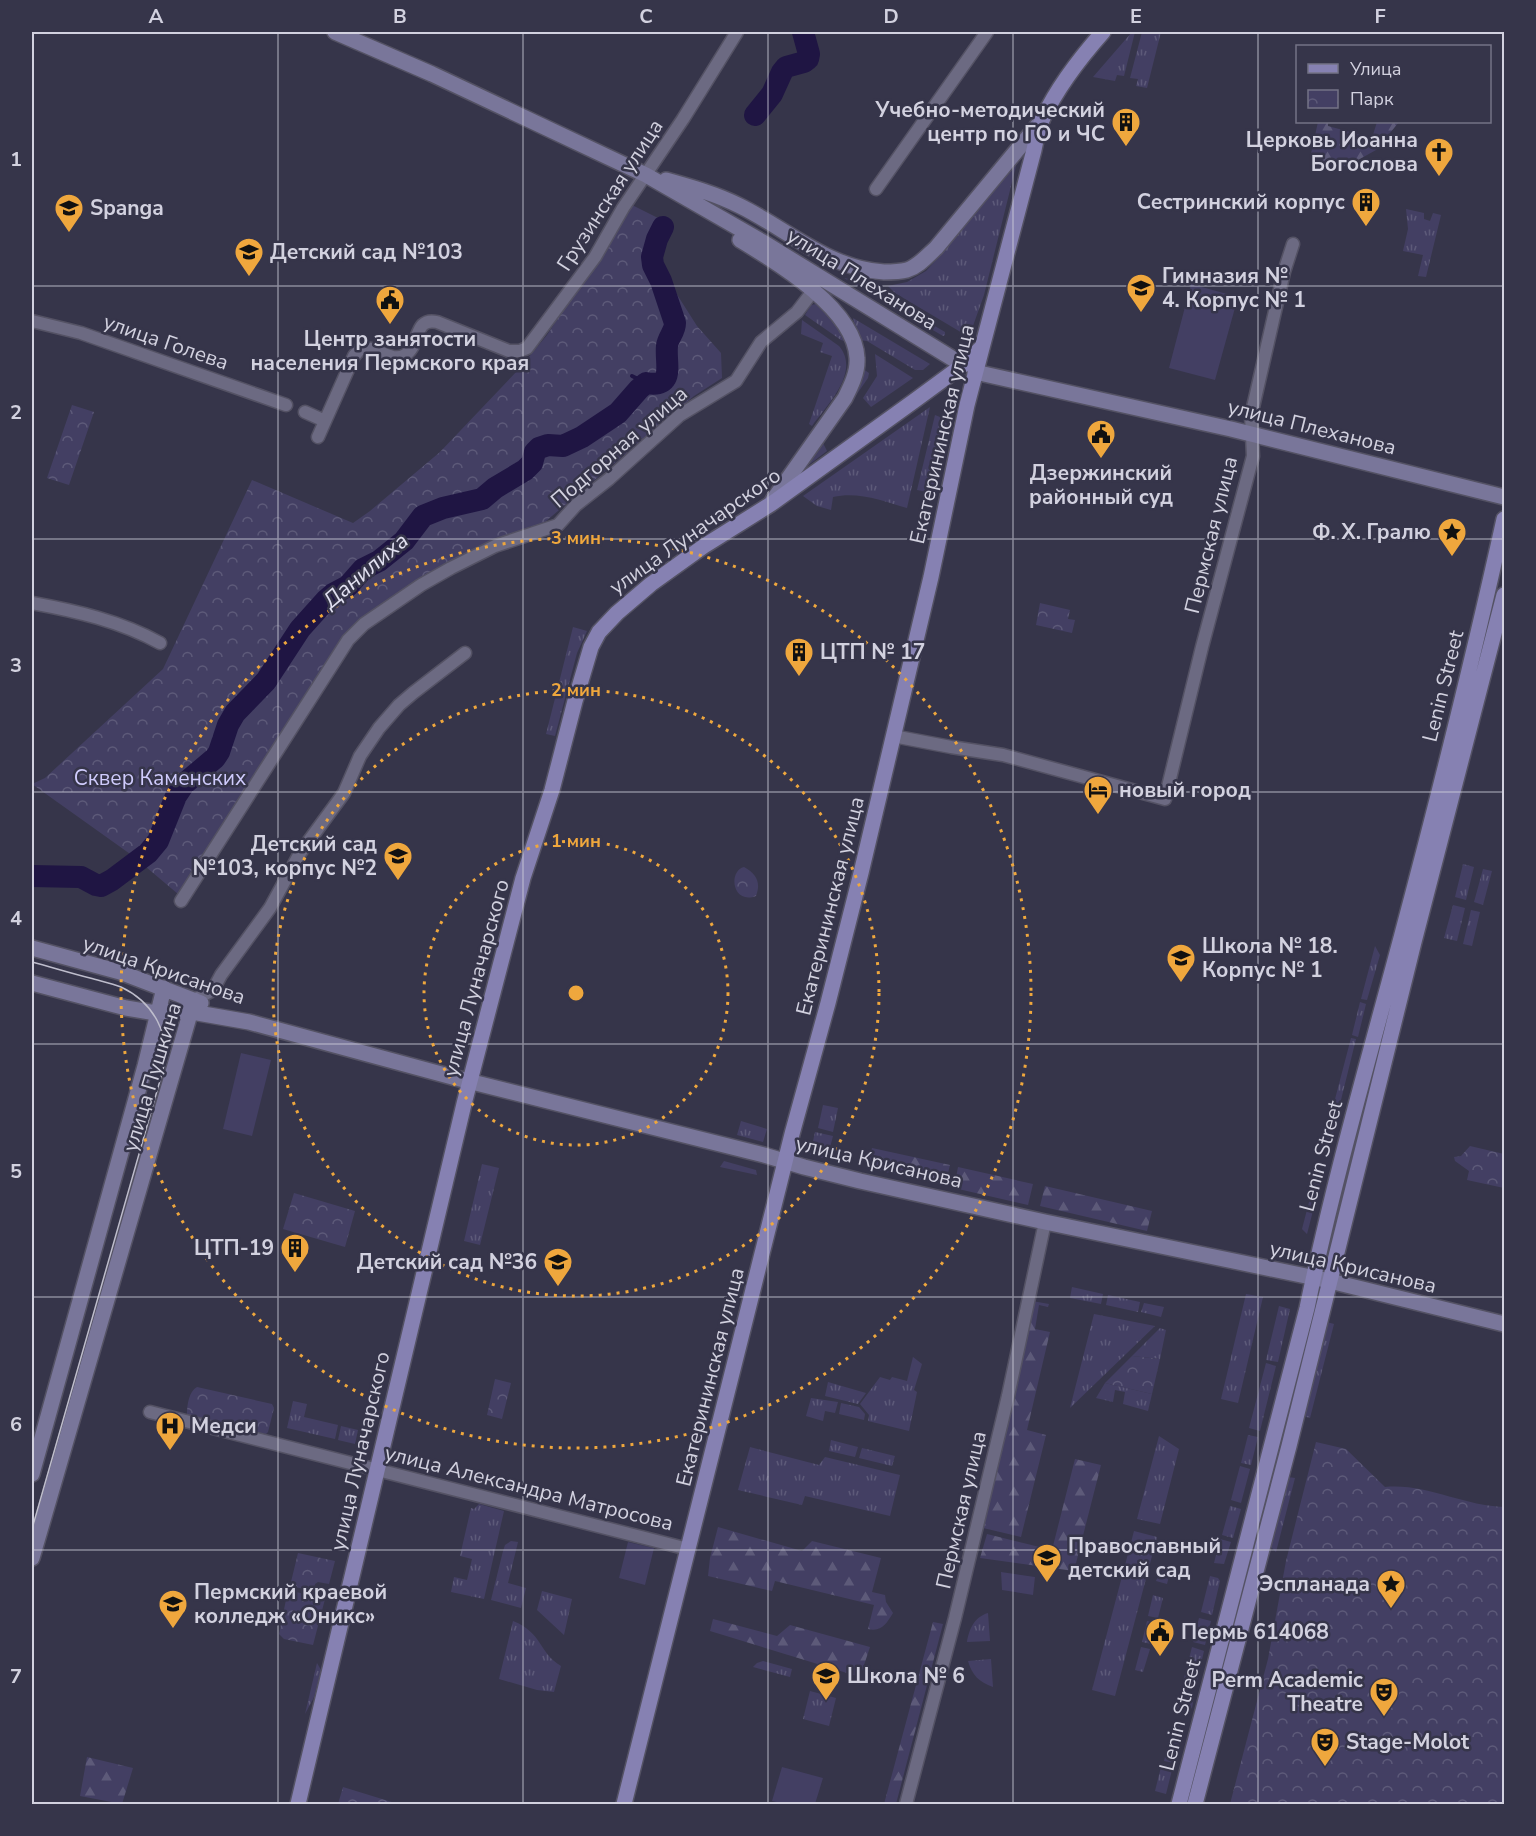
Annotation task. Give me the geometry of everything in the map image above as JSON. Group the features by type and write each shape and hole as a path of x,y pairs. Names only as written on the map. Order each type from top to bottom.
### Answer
{"main road":[{"path":"335,32 432,74 482,99 553,141 643,179 797,277 836,314 849,333 856,353 856,370 849,390 771,504"},
{"name":"Екатерининская улица","path":"624,1804 858,884 931,577 969,368 982,347 1042,120 1076,64 1102,32"},
{"path":"643,179 702,190 739,205 837,261 865,269 897,272 917,265 936,248 1042,120"},
{"name":"улица Плеханова","path":"643,179 761,241 969,368 1504,496"},
{"name":"улица Луначарского","path":"298,1804 471,1082 523,879 552,790 589,652 595,640 632,598 704,546 771,504 969,368"},
{"name":"Lenin Street","path":"1179,1804 1304,1319 1339,1167 1432,822 1504,519"},
{"name":"Lenin Street","path":"1195,1804 1289,1446 1414,942 1504,595"},
{"name":"улица Крисанова","path":"32,948 99,966 164,988 193,1006 471,1082 838,1175 1045,1222 1313,1277 1504,1324"},
{"name":"улица Крисанова","path":"32,983 126,1008 157,1012 193,1006"},
{"name":"улица Пушкина","path":"32,1474 140,1085 164,988"},
{"name":"улица Пушкина","path":"32,1558 193,1006"}],"street":[{"name":"Грузинская улица","path":"325,421 354,356 360,349 368,347 393,357 402,357 412,347 423,323 430,320 516,352 530,345 595,257 623,208 683,119 737,32"},
{"path":"876,189 987,32"},
{"name":"Пермская улица","path":"893,736 1003,755 1165,799 1202,647 1253,456 1251,416 1284,272 1293,244"},
{"name":"Подгорная улица","path":"181,902 356,631 391,605 451,568 515,538 558,525 583,499 680,415 736,381 761,342 797,312 813,291"},
{"name":"улица Голева","path":"32,321 81,333 286,405"},
{"path":"305,412 325,421 318,437"},
{"path":"32,603 110,621 160,643"},
{"name":"улица Пушкина","path":"193,1006 213,990 221,975 270,908 300,853 345,793 360,756 379,728 399,705 465,653"},
{"name":"Пермская улица","path":"906,1804 955,1618 1008,1396 1045,1222"},
{"name":"улица Александра Матросова","path":"150,1412 688,1548"}],"green space":[{"path":"1132,32 1135,32 1124,76 1117,75 1115,81 1093,77"},
{"path":"1142,32 1161,32 1147,88 1136,86 1138,79 1130,78"},
{"path":"1318,123 1328,123 1328,126 1372,138 1377,123 1398,123 1376,150 1333,171 1310,158"},
{"path":"1019,154 984,295 969,337 895,293 888,286 907,282 926,271"},
{"name":"Сквер Каменских","path":"632,205 662,220 653,243 662,271 697,326 721,353 722,378 694,396 539,527 530,526 529,530 352,628 178,894 133,856 32,784 45,778 163,669 252,480 353,523 370,511 440,452 519,369 547,335"},
{"path":"1406,209 1424,213 1424,219 1430,221 1433,213 1441,215 1426,277 1418,276 1423,255 1403,251 1408,229"},
{"path":"844,278 877,284 878,293 945,332 945,335 943,336"},
{"path":"1191,284 1238,297 1215,380 1169,368"},
{"path":"816,304 830,315 848,342 841,340 805,315 811,305"},
{"path":"853,318 930,364 923,370 915,370 867,341 859,340"},
{"path":"802,320 839,346 845,356 846,367 839,388 812,426 809,424 832,356 820,352 823,343 801,334"},
{"path":"875,354 913,378 871,407 863,398 877,376"},
{"path":"863,369 869,373 868,378 823,443 827,451 802,470"},
{"path":"72,405 94,412 69,485 47,478"},
{"path":"930,407 907,508 870,498 842,495 833,497 831,510 817,506 803,496"},
{"path":"935,415 945,419 947,426 932,493 917,490"},
{"path":"1040,603 1070,610 1068,619 1075,620 1072,633 1036,625"},
{"path":"573,627 587,631 577,653 555,736 546,734"},
{"path":"1463,864 1474,867 1466,900 1455,897"},
{"path":"744,867 757,879 756,896 748,898 737,892 734,880 739,870"},
{"path":"1483,869 1492,871 1483,905 1474,902"},
{"path":"1453,905 1465,908 1457,941 1444,938"},
{"path":"1471,910 1480,912 1472,946 1463,944"},
{"path":"1375,946 1380,955 1367,1000 1361,999"},
{"path":"1360,1002 1366,1004 1358,1037 1352,1035"},
{"path":"1351,1038 1356,1039 1340,1104 1334,1103"},
{"path":"241,1053 271,1060 252,1136 223,1129"},
{"path":"823,1105 838,1108 833,1132 818,1128"},
{"path":"1332,1109 1339,1110 1331,1141 1325,1139"},
{"path":"741,1121 767,1129 763,1142 737,1135"},
{"path":"815,1132 833,1136 827,1159 810,1155"},
{"path":"1470,1146 1504,1154 1504,1188 1467,1180 1469,1171 1455,1161 1454,1157 1461,1156"},
{"path":"872,1148 950,1165 945,1185 867,1168"},
{"path":"724,1161 756,1170 757,1175 720,1167"},
{"path":"482,1164 499,1168 480,1245 464,1241"},
{"path":"958,1167 1033,1184 1028,1205 954,1188"},
{"path":"1315,1179 1321,1180 1307,1234 1302,1229"},
{"path":"1045,1186 1152,1211 1147,1231 1040,1206"},
{"path":"294,1193 355,1211 345,1247 283,1229"},
{"path":"1072,1287 1103,1294 1101,1304 1070,1298"},
{"path":"1246,1294 1263,1297 1238,1403 1221,1399"},
{"path":"1108,1295 1140,1302 1138,1312 1106,1305"},
{"path":"1032,1301 1049,1304 1048,1307 1039,1305 1035,1329 1050,1332 1027,1430 1046,1435 1021,1537 979,1527"},
{"path":"1144,1303 1164,1307 1161,1317 1141,1312"},
{"path":"1279,1306 1290,1309 1278,1362 1266,1360"},
{"path":"1094,1314 1155,1326 1070,1408"},
{"path":"1327,1322 1334,1324 1310,1418 1303,1416"},
{"path":"1160,1328 1166,1330 1160,1359 1132,1356"},
{"path":"1132,1356 1160,1359 1152,1394 1105,1383"},
{"path":"913,1357 922,1364 914,1390 917,1392 909,1431 868,1421 869,1415 860,1404 880,1377 907,1381"},
{"path":"1266,1363 1276,1366 1260,1431 1249,1428"},
{"path":"495,1379 511,1383 502,1419 487,1415"},
{"path":"828,1382 866,1393 858,1404 825,1396"},
{"path":"1105,1383 1152,1394 1148,1411 1123,1404 1125,1392 1115,1390 1113,1402 1096,1398"},
{"path":"197,1387 272,1404 274,1408 268,1432 266,1434 190,1418 187,1414 188,1403 190,1395"},
{"path":"811,1398 838,1402 835,1413 825,1411 823,1421 806,1416"},
{"path":"293,1401 307,1404 304,1417 338,1425 335,1439 287,1428"},
{"path":"841,1403 859,1407 865,1414 864,1420 839,1414"},
{"path":"341,1426 358,1430 355,1444 338,1440"},
{"path":"1248,1435 1258,1437 1251,1465 1241,1463"},
{"path":"1159,1436 1179,1449 1160,1524 1137,1519"},
{"path":"831,1440 858,1447 855,1457 829,1451"},
{"name":"Эспланада","path":"1316,1442 1346,1449 1385,1487 1415,1488 1474,1503 1504,1507 1504,1795 1502,1804 1230,1804 1268,1659 1286,1561"},
{"path":"750,1447 819,1465 825,1457 900,1475 890,1516 805,1496 802,1505 738,1490"},
{"path":"862,1448 895,1456 892,1466 859,1458"},
{"path":"1075,1459 1101,1465 1074,1571 980,1558 987,1534 1052,1550"},
{"path":"1240,1466 1250,1469 1241,1503 1231,1500"},
{"path":"1288,1477 1295,1478 1276,1552 1270,1546"},
{"path":"479,1504 504,1511 484,1599 451,1592 454,1577 467,1580 472,1559 460,1556 471,1508 474,1509"},
{"path":"1230,1506 1241,1509 1233,1538 1222,1535"},
{"path":"718,1527 802,1551 812,1541 881,1558 872,1592 885,1595 886,1602 893,1613 886,1624 880,1628 868,1629 874,1605 775,1581 772,1591 708,1576"},
{"path":"1134,1531 1157,1537 1115,1696 1092,1690"},
{"path":"1220,1539 1231,1542 1224,1564 1214,1563"},
{"path":"511,1541 518,1542 508,1583 526,1588 521,1608 491,1600 505,1545"},
{"path":"628,1542 654,1548 645,1585 619,1578"},
{"path":"298,1553 335,1561 329,1584 318,1582 315,1584 314,1591 290,1586"},
{"path":"1171,1568 1167,1584 1156,1581 1159,1574"},
{"path":"1001,1572 1035,1577 1033,1595 1002,1590"},
{"path":"1210,1576 1220,1581 1212,1615 1201,1612"},
{"path":"288,1590 325,1599 313,1645 284,1639 279,1634"},
{"path":"542,1591 572,1599 564,1635 537,1610"},
{"path":"1153,1595 1163,1598 1158,1618 1148,1616"},
{"path":"988,1613 990,1641 967,1642 973,1624"},
{"path":"1199,1618 1211,1621 1205,1645 1193,1642"},
{"path":"713,1619 777,1636 790,1625 870,1647 860,1677 710,1631"},
{"path":"513,1621 530,1631 548,1655 561,1666 554,1692 537,1690 499,1679"},
{"path":"1147,1621 1156,1623 1151,1644 1142,1642"},
{"path":"933,1622 943,1624 896,1804 884,1804"},
{"path":"1141,1647 1150,1649 1143,1672 1135,1670"},
{"path":"1192,1647 1204,1651 1196,1685 1183,1682"},
{"path":"991,1659 993,1687 977,1677 968,1661"},
{"path":"763,1661 792,1669 790,1677 753,1667"},
{"path":"317,1663 321,1670 314,1697 305,1714"},
{"path":"810,1691 836,1698 829,1726 803,1719"},
{"path":"1182,1694 1194,1697 1192,1708 1185,1712 1177,1710"},
{"path":"1173,1724 1180,1726 1182,1733 1174,1763 1164,1761"},
{"path":"87,1757 133,1768 122,1804 80,1796"},
{"path":"1162,1763 1173,1766 1166,1794 1155,1791"},
{"path":"782,1767 823,1778 815,1804 785,1804 772,1801"},
{"path":"343,1787 395,1803 396,1804 338,1804"}],"waterway":[{"name":"Данилиха","path":"755,115 772,94 786,67 808,59 809,54 803,32"},
{"name":"Данилиха","path":"32,876 81,877 101,886 148,853 158,841 176,796 184,784 215,758 235,713 266,681 300,629 326,600 348,586 363,569 379,561 404,541 423,516 443,508 482,499 495,488 525,470 532,463 535,452 539,448 548,445 563,446 582,437 618,413 646,383 662,382 667,373 667,346 675,323 661,281 653,265 652,257 663,227"},
{"path":"632,376 646,383"}],"tram line":[{"path":"32,962 113,984 132,993 151,1011 162,1032 165,1044 163,1070 32,1529"}],"place":[{"name":"Учебно-методический центр по ГО и ЧС","path":"1126,148"},
{"name":"Церковь Иоанна Богослова","path":"1439,178"},
{"name":"Сестринский корпус","path":"1366,228"},
{"name":"Spanga","path":"69,234"},
{"name":"Детский сад №103","path":"249,278"},
{"name":"Гимназия № 4. Корпус № 1","path":"1141,314"},
{"name":"Центр занятости населения Пермского края","path":"390,326"},
{"name":"Дзержинский районный суд","path":"1101,460"},
{"name":"Ф. Х. Гралю","path":"1452,558"},
{"name":"ЦТП № 17","path":"799,678"},
{"name":"новый город","path":"1098,816"},
{"name":"Детский сад №103, корпус №2","path":"398,882"},
{"name":"Школа № 18. Корпус № 1","path":"1181,984"},
{"name":"ЦТП-19","path":"295,1274"},
{"name":"Детский сад №36","path":"558,1288"},
{"name":"Медси","path":"170,1452"},
{"name":"Православный детский сад","path":"1047,1584"},
{"name":"Эспланада","path":"1391,1610"},
{"name":"Пермский краевой колледж «Оникс»","path":"173,1630"},
{"name":"Пермь 614068","path":"1160,1658"},
{"name":"Школа № 6","path":"826,1702"},
{"name":"Perm Academic Theatre","path":"1384,1718"},
{"name":"Stage-Molot","path":"1325,1768"}]}
